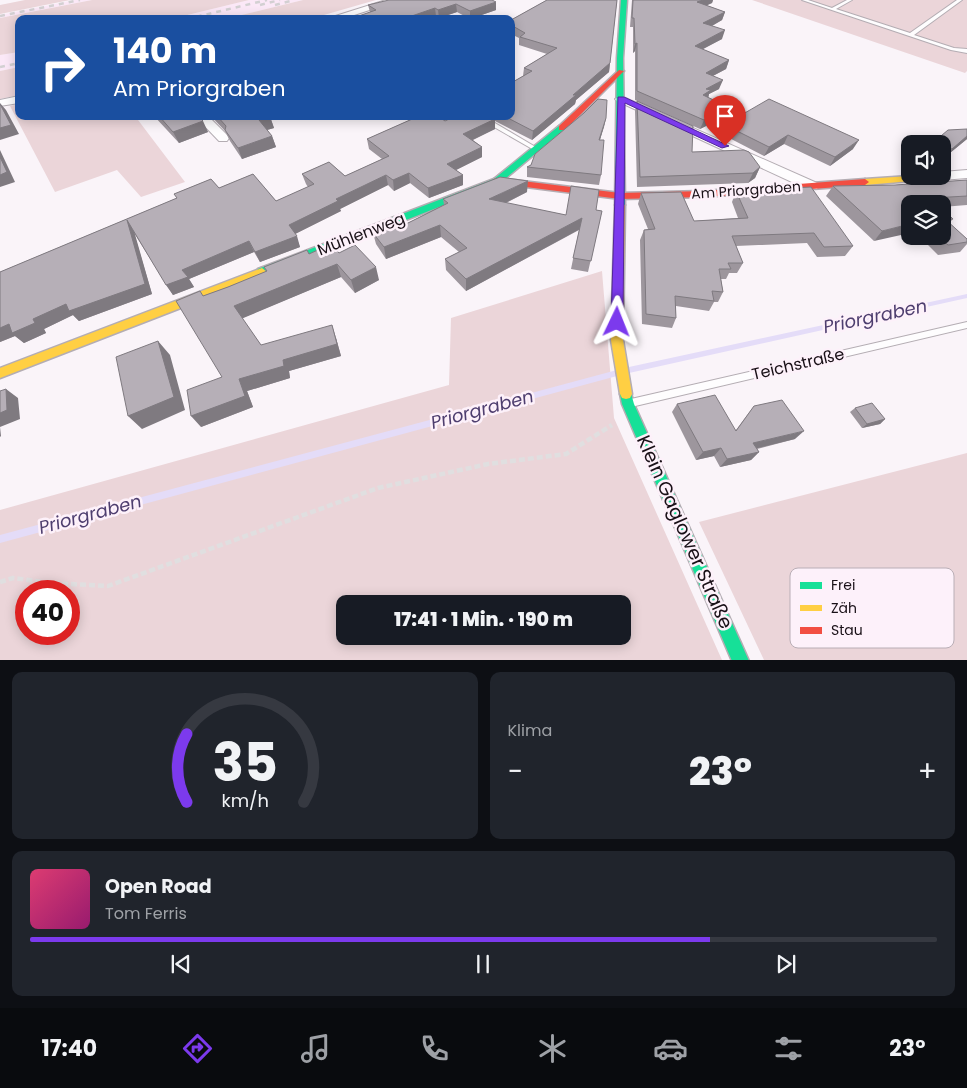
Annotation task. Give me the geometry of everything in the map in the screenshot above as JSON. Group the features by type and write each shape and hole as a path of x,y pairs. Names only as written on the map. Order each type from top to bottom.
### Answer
{"street":[{"path":"345,15 396,0"},
{"name":"Klein Gaglower Straße","path":"624,0 621,71 617,340 630,408 741,660"},
{"name":"Mühlenweg","path":"0,373 497,180 575,117 621,71"},
{"name":"Am Priorgraben","path":"621,99 812,186"},
{"path":"0,103 15,100"},
{"path":"205,120 223,138"},
{"name":"Am Priorgraben","path":"951,175 967,174"},
{"name":"Am Priorgraben","path":"620,196 705,194 901,179"},
{"name":"Mühlenweg","path":"497,180 620,196"}],"lane":[{"path":"804,0 953,49 967,51"},
{"path":"833,10 850,0"},
{"path":"910,35 960,0"},
{"path":"485,120 536,149"},
{"name":"Teichstraße","path":"630,408 967,325"}],"path":[{"path":"0,582 13,578 50,583 108,586 378,488 488,464 566,454 630,408"}],"shaded area":[{"path":"25,0 70,0 0,14 0,5"},
{"path":"75,0 92,0 0,18 0,15"},
{"path":"92,0 249,0 187,15 15,15"},
{"path":"249,0 303,0 241,15 187,15"},
{"path":"303,0 376,0 324,15 241,15"},
{"path":"752,0 967,0 967,71 965,73"},
{"path":"15,15 15,53 0,55 0,18"},
{"path":"15,53 15,68 0,71 0,55"},
{"path":"15,68 15,96 0,99 0,71"},
{"path":"15,105 15,116 10,106"},
{"path":"17,120 138,120 185,182 141,197 117,170 55,192"},
{"path":"602,271 614,418 722,660 0,660 0,510 449,385 451,318"},
{"path":"967,453 967,660 764,660 699,522"}],"building":[{"path":"389,0 492,0 496,2 470,11 456,4 438,10 435,8 415,15 362,15 376,10 368,5"},
{"path":"547,0 617,0 610,63 533,131 512,120 515,120 515,81 532,71 524,68 557,48 520,37 525,33 515,27 515,18"},
{"path":"633,0 703,0 697,2 725,12 703,23 725,30 695,46 729,60 706,73 723,80 706,89 711,90 703,95 743,114 769,99 859,140 835,157 788,135 769,147 709,117 704,120 637,91 637,43 635,44 634,18 632,18"},
{"path":"598,99 607,100 606,118 599,140 604,140 601,175 527,167 531,165 535,154"},
{"path":"637,101 693,126 692,152 744,150 749,152 760,167 753,173 640,177"},
{"path":"0,104 11,125 0,128"},
{"path":"162,120 203,121 173,132"},
{"path":"221,120 259,120 272,136 238,148 225,130 226,126"},
{"path":"410,120 493,120 463,134 482,147 447,164 463,175 428,188 409,173 393,180 386,175 336,199 338,201 289,225 297,236 255,252 249,241 182,270 188,277 166,285 127,220 145,284 69,311 66,304 33,319 35,323 12,333 9,324 0,328 0,272 177,198 174,194 211,179 219,188 253,174 276,201 314,184 302,174 329,162 345,176 389,156 367,139"},
{"path":"967,129 967,136 952,149 951,135 942,135 948,130"},
{"path":"0,157 7,172 0,175"},
{"path":"500,177 528,181 489,199 566,215 571,186 599,190 596,210 602,211 591,261 573,258 582,218 466,279 445,259 467,248 440,225 384,247 373,233 402,222 404,225 448,203 443,199"},
{"path":"967,180 967,196 901,195 901,226 882,231 833,186 951,185 951,181"},
{"path":"811,187 853,246 824,247 814,233 732,236 743,263 728,263 731,269 719,269 723,292 712,291 714,301 675,296 676,318 646,314 644,230 655,229 641,193 681,192 694,221 748,218 736,191"},
{"path":"951,224 967,239 967,242 951,245"},
{"path":"331,244 339,253 355,245 376,267 351,280 337,264 234,306 261,345 332,325 337,344 283,360 284,366 239,379 245,396 191,416 187,390 222,377 176,301 200,291 203,296 228,287 267,271 264,267 307,250 309,254"},
{"path":"158,341 174,397 128,416 116,357"},
{"path":"6,389 7,410 0,413 0,391"},
{"path":"715,395 736,431 754,406 782,400 804,431 753,443 759,452 727,459 721,448 703,452 677,404"},
{"path":"872,403 885,419 867,424 855,408"}],"waterway":[{"name":"Priorgraben","path":"629,370 967,296"},
{"name":"Priorgraben","path":"0,539 617,373"}],"railway":[{"path":"0,16 80,0"},
{"path":"204,15 267,0"},
{"path":"260,5 280,0"},
{"path":"275,5 294,0"},
{"path":"0,67 15,64"}],"traffic: fast":[{"path":"620,205 620,58 624,0"},
{"path":"262,272 497,181 562,128"},
{"path":"626,394 628,404 741,660"}],"traffic: slow":[{"path":"865,182 901,179"},
{"path":"620,205 617,340 626,394"},
{"path":"0,373 262,272"}],"traffic: jam":[{"path":"562,128 621,71"},
{"path":"497,181 620,196 705,194 865,182"}],"route":[{"path":"617,322 621,99 725,146"}]}
